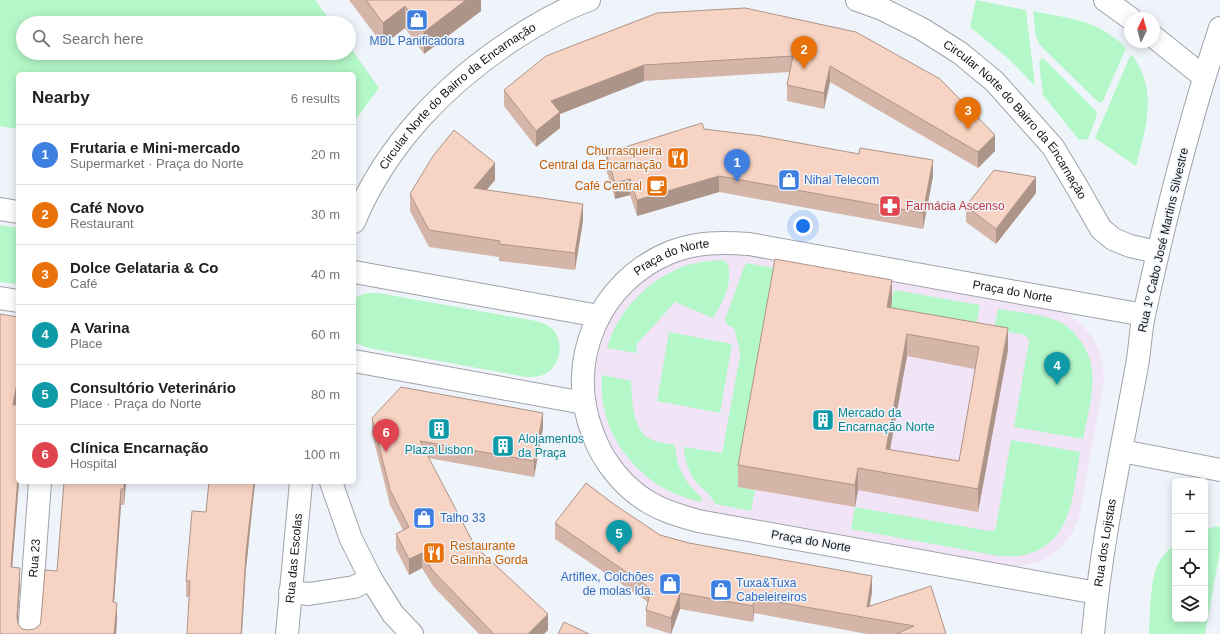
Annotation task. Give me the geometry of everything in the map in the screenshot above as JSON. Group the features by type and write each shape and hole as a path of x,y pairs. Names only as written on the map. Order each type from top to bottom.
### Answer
{"street":[{"path":"533,27 560,0"},
{"name":"Circular Norte do Bairro da Encarnação","path":"356,217 379,174 402,140 430,106 463,76 498,49 533,27 575,5 589,0"},
{"name":"Circular Norte do Bairro da Encarnação","path":"857,0 882,9 922,29 960,53 988,76 1053,148 1078,187 1101,229 1113,239 1130,246 1157,252"},
{"path":"1105,0 1124,14"},
{"name":"Rua 1º Cabo José Martins Silvestre","path":"1122,451 1140,351 1141,332 1157,252 1184,147 1220,28"},
{"path":"1160,42 1204,77"},
{"path":"0,209 16,212"},
{"name":"Praça do Norte","path":"1097,593 705,522 673,514 649,503 628,487 611,468 597,445 587,422 582,396 582,370 587,345 596,320 609,299 623,284 648,263 672,252 696,245 722,242 748,244 1144,315"},
{"path":"356,272 599,316"},
{"path":"0,298 16,301"},
{"path":"356,361 584,403"},
{"path":"1122,451 1220,470"},
{"name":"Rua dos Lojistas","path":"1093,634 1106,526 1122,451"},
{"name":"Rua 23","path":"29,634 40,484"},
{"name":"Rua das Escolas","path":"287,634 301,484"},
{"path":"332,484 351,539 371,579 393,614 412,634"},
{"path":"290,592 309,594 354,587 371,579"}],"shaded area":[{"path":"747,253 1053,308 1068,314 1081,324 1091,335 1099,350 1103,365 1104,380 1079,517 1073,532 1064,544 1052,555 1038,562 1022,566 1007,567 760,523 676,506 654,495 635,480 618,462 605,442 592,395 596,347 617,304 653,271 675,260 698,254"}],"green space":[{"path":"0,0 315,0 327,16 16,16 16,60 356,60 356,56 379,88 356,119 356,72 16,72 16,129 0,126"},
{"path":"976,0 1026,10 1035,86 1009,59 970,27"},
{"path":"1033,11 1093,25 1111,35 1124,46 1124,48 1126,48 1102,103 1098,102 1040,45 1036,37"},
{"path":"1131,54 1140,68 1148,95 1146,122 1136,166 1095,138"},
{"path":"1042,58 1097,112 1088,139 1079,140 1043,95 1039,62"},
{"path":"0,225 16,228 16,284 0,282"},
{"path":"723,260 728,264 728,286 720,306 713,318 675,302 637,344 636,353 607,348 611,336 624,313 641,293 651,285 662,277 685,266"},
{"path":"747,263 794,272 738,487 755,490 751,511 715,504 712,498 695,481 690,472 686,462 684,447 722,453 740,356 734,328 727,325 725,320 744,267"},
{"path":"894,290 980,305 976,326 890,311"},
{"path":"367,293 378,293 536,321 547,325 555,332 559,342 558,359 552,368 545,374 526,377 368,348 356,342 357,297"},
{"path":"998,309 1036,315 1058,321 1070,329 1079,339 1091,363 1092,375 1091,401 1083,439 1014,427 1029,341 1025,335 994,329"},
{"path":"669,332 732,344 720,413 657,401"},
{"path":"602,375 631,381 634,413 640,428 650,439 675,445 682,474 690,486 702,498 701,502 681,496 661,487 646,476 620,447 611,431 605,413 602,394"},
{"path":"1011,440 1080,452 1072,502 1067,518 1060,531 1049,543 1036,551 1018,556 999,556 851,529 855,507 994,531 996,527"},
{"path":"1220,526 1220,551 1208,617 1208,550 1208,528"},
{"path":"1172,547 1172,622 1207,622 1205,634 1149,634 1153,581 1157,566 1167,551"}],"building":[{"path":"366,0 466,0 424,32 405,6 383,23"},
{"path":"745,8 856,32 940,79 995,135 978,152 830,66 824,93 787,85 793,56 644,65 551,101 560,112 536,131 504,90 546,56 657,13"},
{"path":"702,123 704,129 761,136 859,154 860,148 933,160 923,213 719,176 637,200 630,179 615,183 606,153"},
{"path":"454,130 495,163 474,188 583,204 575,253 499,244 500,241 429,230 410,194 433,156"},
{"path":"994,170 1036,177 996,229 966,206"},
{"name":"Mercado da Encarnação Norte","path":"775,259 892,280 887,307 1008,328 978,489 858,468 855,485 738,465","holes":["907,334 979,347 959,461 886,449"]},
{"path":"0,314 16,317 16,389 13,405 16,405 16,484 17,484 11,567 20,568 17,617 18,624 22,629 34,629 40,625 45,570 57,571 64,484 124,484 124,489 121,489 113,602 117,603 114,634 0,634"},
{"path":"401,387 543,413 534,461 420,441 475,546 548,614 528,634 494,634 433,571 422,553 409,559 396,534 409,527 390,490 372,418"},
{"path":"586,483 615,505 660,535 689,543 872,576 867,607 931,586 946,634 896,634 914,626 754,598 753,606 680,593 671,618 646,610 651,589 555,523"},
{"path":"209,484 254,484 246,553 241,634 187,634 190,581 186,581 192,511 206,512"},
{"path":"564,622 589,634 558,634"}],"place":[{"name":"MDL Panificadora","path":"417,20"},
{"name":"Café Novo","path":"804,69"},
{"name":"Dolce Gelataria & Co","path":"968,130"},
{"name":"Churrasqueira Central da Encarnação","path":"678,158"},
{"name":"Nihal Telecom","path":"789,180"},
{"name":"Frutaria e Mini-mercado","path":"737,182"},
{"name":"Café Central","path":"657,186"},
{"name":"Farmácia Ascenso","path":"890,206"},
{"name":"A Varina","path":"1057,385"},
{"name":"Mercado da Encarnação Norte","path":"823,420"},
{"name":"Plaza Lisbon","path":"439,429"},
{"name":"Alojamentos da Praça","path":"503,446"},
{"name":"Clínica Encarnação","path":"386,452"},
{"name":"Talho 33","path":"424,518"},
{"name":"Restaurante Galinha Gorda","path":"434,553"},
{"name":"Consultório Veterinário","path":"619,553"},
{"name":"Artiflex, Colchões de molas lda.","path":"670,584"},
{"name":"Tuxa&Tuxa Cabeleireiros","path":"721,590"}]}
